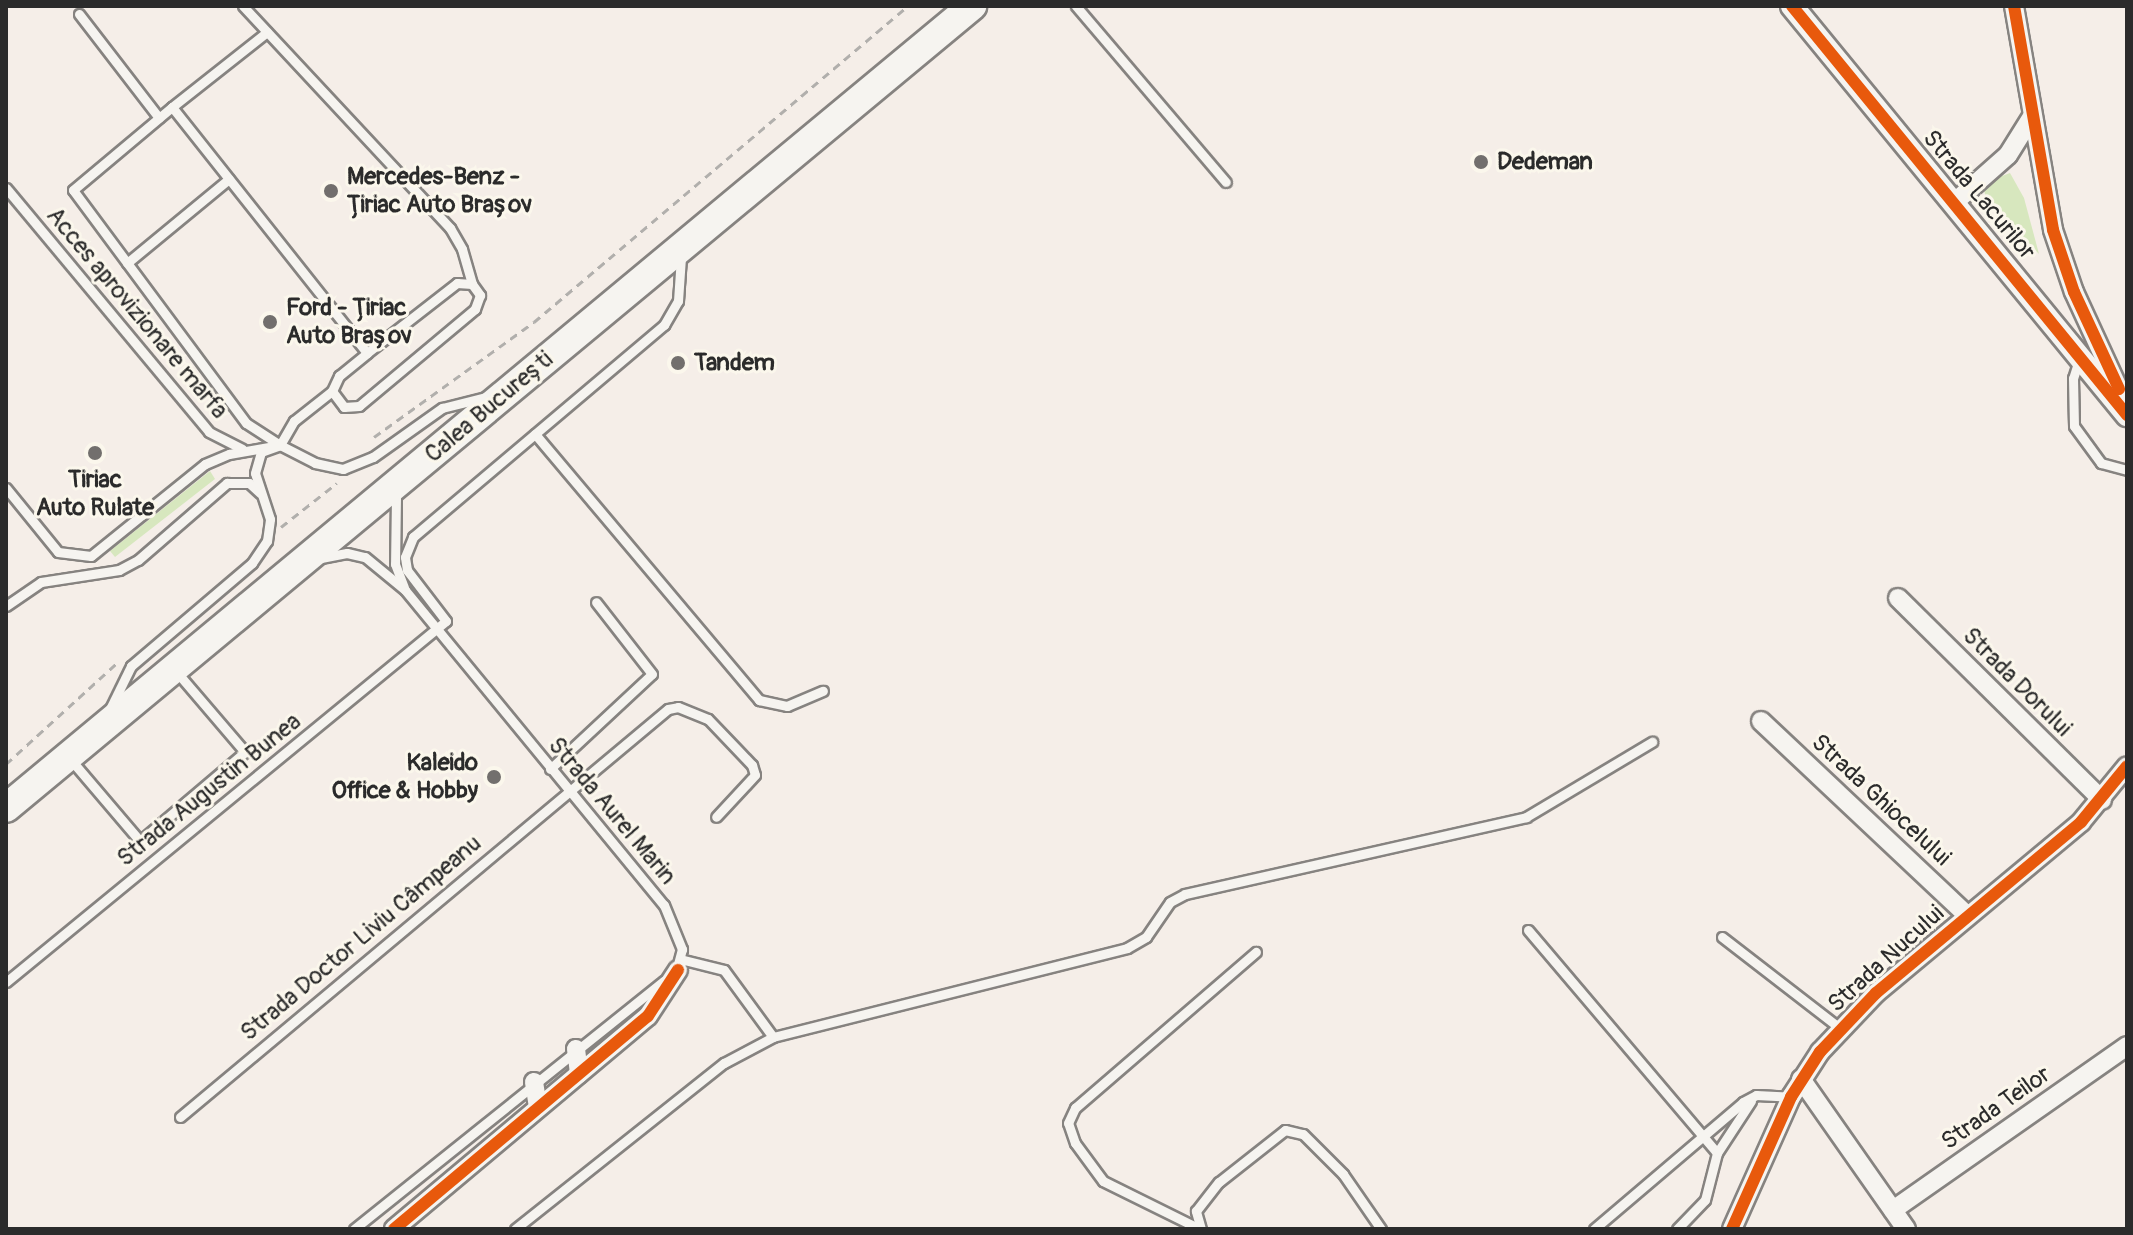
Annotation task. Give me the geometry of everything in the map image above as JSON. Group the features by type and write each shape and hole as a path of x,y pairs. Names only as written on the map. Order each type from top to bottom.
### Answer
{"main road":[{"name":"Calea București","path":"6,808 972,6"}],"street":[{"name":"Strada Lacurilor","path":"1792,6 2081,353 2127,415"},
{"name":"Strada Lacurilor","path":"2014,6 2031,118 2063,263 2127,407"},
{"path":"1956,201 2008,155 2031,118"},
{"name":"Strada Dorului","path":"1898,598 2102,800"},
{"name":"Strada Ghiocelului","path":"1761,721 1967,915"},
{"name":"Strada Nucului","path":"1732,1229 1791,1097 1801,1079 1841,1029 1967,915 2053,847 2102,800 2127,766"},
{"path":"394,1229 648,1016 679,965"},
{"name":"Strada Teilor","path":"1893,1210 2127,1046"},
{"path":"576,1049 579,1074"},
{"path":"1801,1079 1906,1229"},
{"path":"534,1082 538,1108"}],"lane":[{"path":"243,6 450,228 472,284 480,295 475,309 359,406 344,407 332,391"},
{"path":"1076,6 1226,182"},
{"path":"79,14 159,118"},
{"path":"267,32 73,190 246,423 315,463 343,469 373,457 442,408 506,393"},
{"path":"172,107 367,353"},
{"path":"127,263 229,179"},
{"name":"Acces aprovizionare marfa","path":"6,188 209,432 232,448 246,450"},
{"path":"437,628 446,621 407,570 405,557 413,537 664,325 678,301 680,249"},
{"path":"102,729 131,666 252,563 270,528 260,493 257,460 261,452 280,445 294,421 332,391 339,376 367,353 457,283 472,284"},
{"path":"2081,353 2073,378 2074,426 2101,463 2127,470"},
{"path":"535,434 759,700 787,706 823,691"},
{"path":"6,488 58,552 91,556 205,464 246,450 280,445"},
{"name":"Strada Aurel Marin","path":"402,479 392,521 395,564 405,590"},
{"path":"6,606 41,582 119,570 138,560 227,483 249,483 260,493"},
{"name":"Strada Aurel Marin","path":"294,568 347,553 365,557 405,590 664,905 682,949 679,965"},
{"path":"550,769 652,674 596,602"},
{"name":"Strada Augustin Bunea","path":"6,982 437,628"},
{"path":"68,757 140,841 245,752 174,668"},
{"name":"Strada Doctor Liviu Câmpeanu","path":"180,1117 567,789 668,709 678,707 708,719 752,765 755,775 716,817"},
{"path":"515,1229 724,1063 773,1037 1127,948 1146,937 1170,902 1185,894 1526,817 1652,742"},
{"path":"1528,930 1717,1153"},
{"path":"1722,937 1841,1029"},
{"path":"1200,1229 1103,1181 1075,1143 1068,1123 1075,1108 1256,952"},
{"path":"354,1229 679,965 724,970 773,1037"},
{"path":"1677,1229 1705,1200 1717,1153 1756,1095"},
{"path":"1594,1229 1756,1095 1791,1097"},
{"path":"1200,1229 1196,1211 1219,1182 1285,1130 1303,1134 1343,1174 1381,1229"}],"path":[{"path":"366,443 534,322 908,6"},
{"path":"270,528 295,520 340,481 343,469"},
{"path":"6,764 121,660"}],"green space":[{"path":"2010,173 2024,198 2039,254 1986,198 1984,190 1989,181"},
{"path":"210,471 215,479 115,557 110,551"}],"cycle path":[{"path":"1792,6 2127,415"},
{"path":"2014,6 2053,230 2074,292 2119,389"},
{"path":"1732,1229 1791,1097 1820,1052 1876,993 2081,822 2127,766"},
{"path":"394,1229 648,1016 678,970"}],"place":[{"name":"Dedeman","path":"1481,162"},
{"name":"Mercedes-Benz - Țiriac Auto Brașov","path":"331,191"},
{"name":"Ford - Țiriac Auto Brașov","path":"270,322"},
{"name":"Tandem","path":"678,363"},
{"name":"Tiriac Auto Rulate","path":"95,453"},
{"name":"Kaleido Office & Hobby","path":"494,777"}]}
